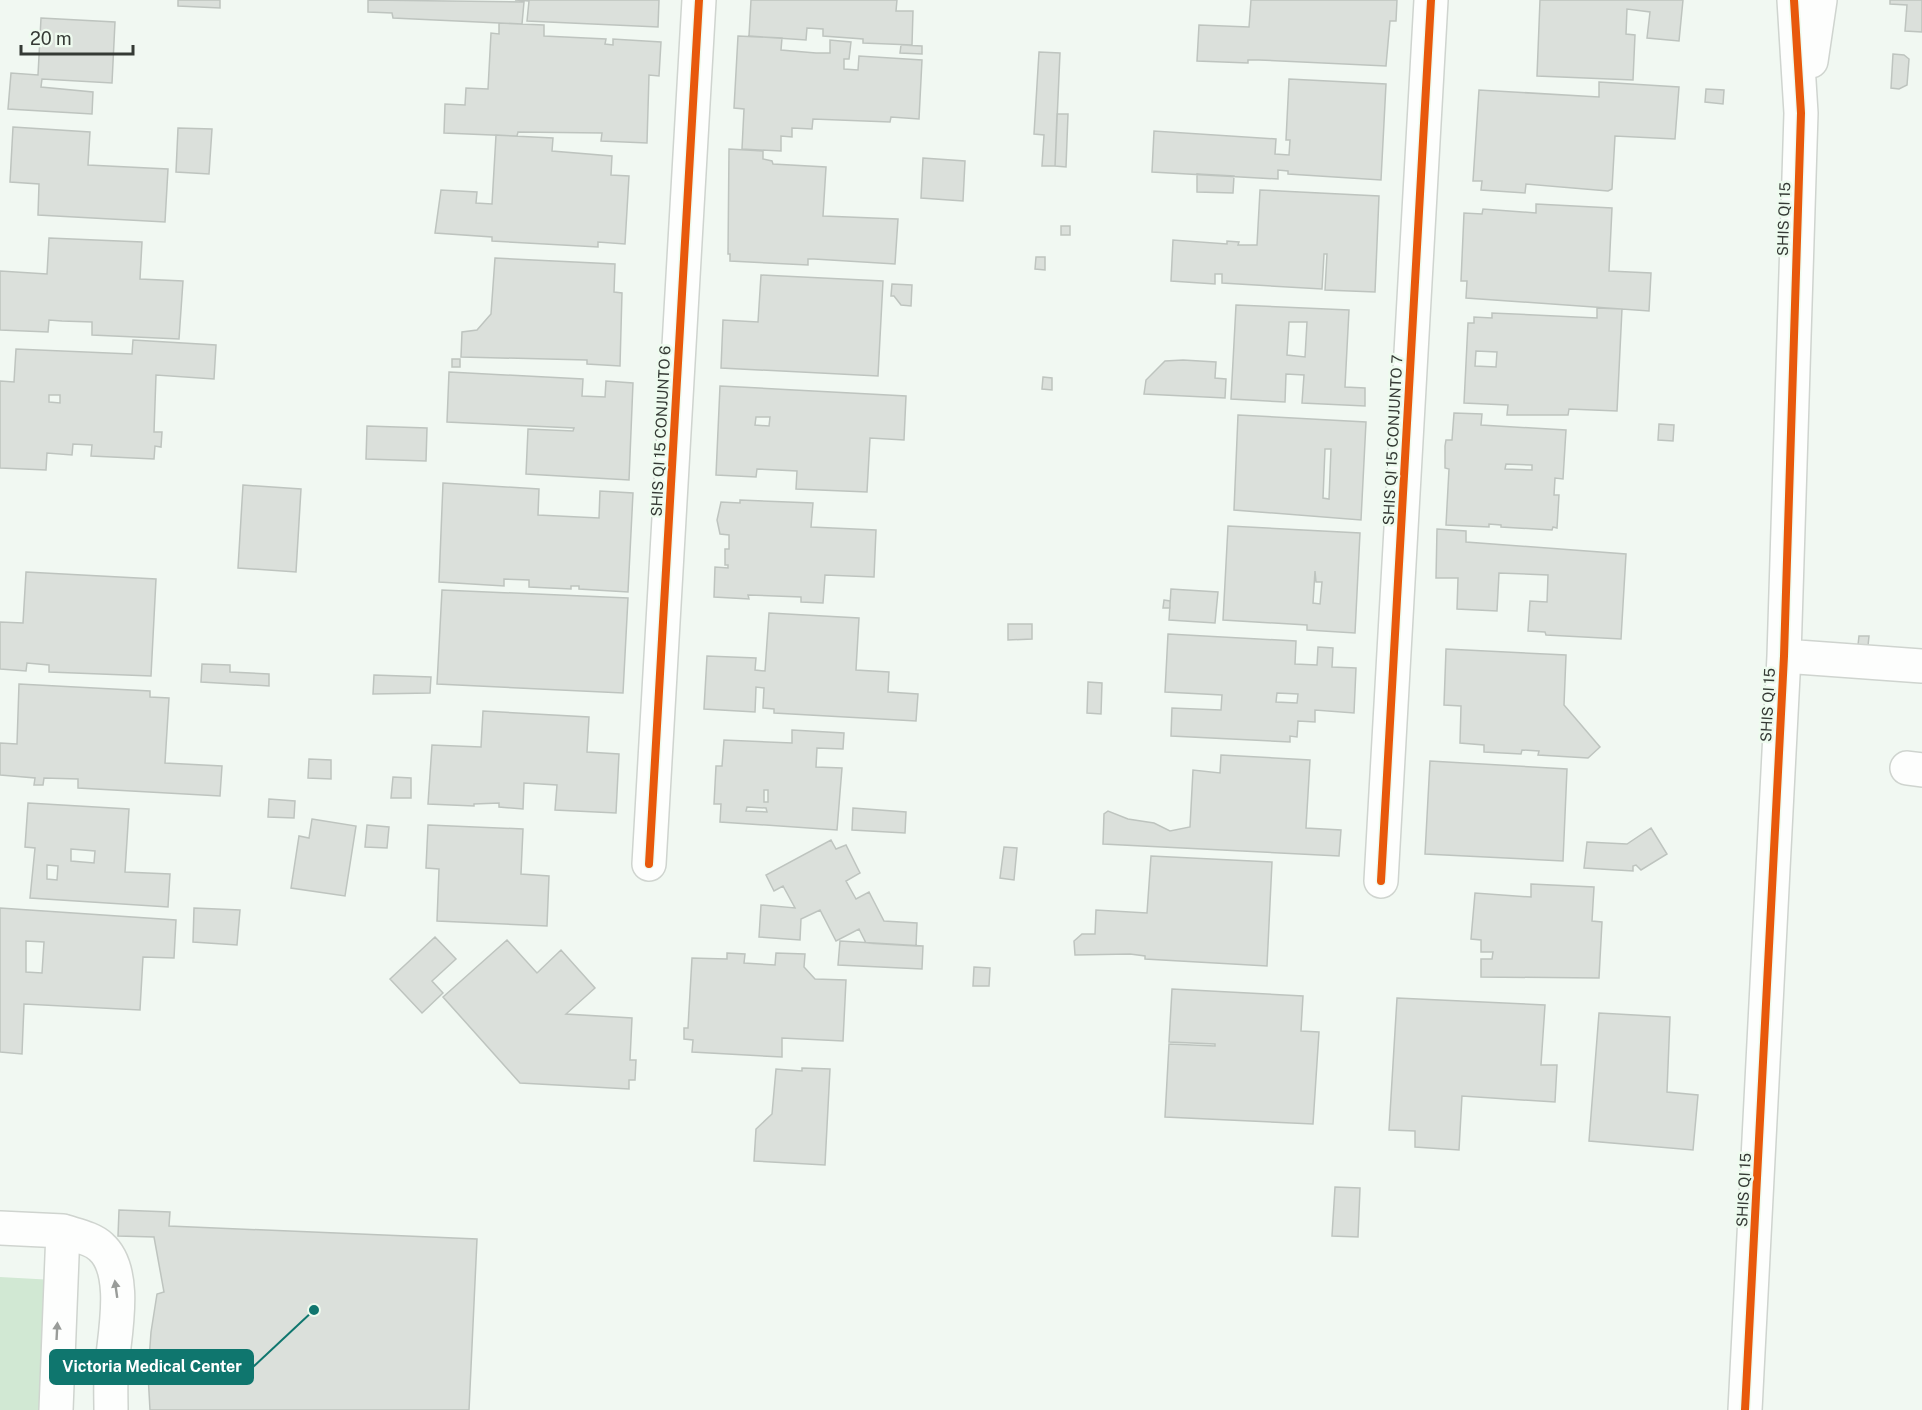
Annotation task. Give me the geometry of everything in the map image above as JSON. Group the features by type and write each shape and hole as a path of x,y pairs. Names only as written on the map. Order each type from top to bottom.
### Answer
{"street":[{"name":"SHIS QI 15 CONJUNTO 6","path":"649,864 699,0"},
{"name":"SHIS QI 15 CONJUNTO 7","path":"1381,881 1431,0"},
{"name":"SHIS QI 15","path":"1745,1410 1784,656 1801,113 1794,0"},
{"name":"SHIS QI 15","path":"1801,113 1820,0"},
{"path":"1784,656 1922,666"},
{"path":"0,1228 63,1231 100,1246 109,1258 118,1290 118,1316 111,1366 111,1410"},
{"path":"56,1410 63,1231"}],"green space":[{"path":"0,1277 54,1280 47,1410 0,1410"}],"building":[{"path":"178,0 220,0 220,8 178,6"},
{"path":"368,0 524,2 522,24 393,18 392,13 368,12"},
{"path":"515,0 659,0 658,27 527,21 529,1"},
{"path":"751,0 897,0 896,11 913,11 912,45 863,43 863,39 823,36 823,29 807,28 806,40 749,36"},
{"path":"1251,0 1397,0 1396,21 1390,21 1386,66 1259,60 1248,60 1248,63 1197,61 1199,25 1249,27"},
{"path":"1540,0 1683,0 1679,41 1647,38 1650,12 1627,9 1626,34 1635,35 1633,80 1537,76"},
{"path":"1890,0 1922,0 1922,32 1905,31 1907,5 1890,4"},
{"path":"41,18 115,22 112,83 42,79 41,87 93,92 92,114 8,109 11,73 38,75"},
{"path":"499,23 544,25 544,36 606,39 605,44 613,45 613,39 661,42 659,76 649,75 647,143 601,141 602,133 518,132 517,136 444,133 445,104 465,105 466,88 488,89 491,33 499,34"},
{"path":"738,36 782,38 781,50 816,53 830,53 830,40 851,42 849,59 844,59 844,69 858,70 859,56 922,60 919,119 891,117 890,122 813,119 812,129 792,128 792,137 781,136 781,151 742,149 744,109 734,108"},
{"path":"901,45 922,46 922,54 900,53"},
{"path":"1039,52 1060,53 1055,166 1042,166 1044,135 1034,134"},
{"path":"1893,54 1904,55 1909,59 1907,85 1899,89 1891,88"},
{"path":"1289,79 1386,84 1381,180 1288,174 1288,171 1278,170 1278,179 1152,172 1154,131 1276,139 1275,154 1289,155 1290,140 1286,140"},
{"path":"1599,82 1679,87 1675,139 1615,136 1612,189 1608,191 1526,184 1525,193 1481,190 1482,181 1473,181 1479,90 1599,97"},
{"path":"1706,89 1724,90 1723,104 1705,102"},
{"path":"1057,114 1068,114 1066,167 1055,166"},
{"path":"13,127 90,132 88,165 168,169 165,222 38,215 39,184 10,182"},
{"path":"178,128 212,129 209,174 176,172"},
{"path":"496,135 553,138 552,151 612,156 611,175 629,176 625,244 598,242 598,247 492,241 492,237 435,233 441,190 477,192 476,203 492,204"},
{"path":"729,149 763,151 763,159 772,161 773,164 826,167 823,216 898,219 895,264 814,259 808,259 808,265 730,261 730,254 728,254"},
{"path":"923,158 965,161 963,201 921,198"},
{"path":"1197,174 1234,176 1233,193 1197,192"},
{"path":"1260,190 1379,196 1375,292 1325,290 1327,254 1324,254 1322,289 1222,283 1222,274 1215,274 1215,284 1171,281 1173,240 1227,244 1227,241 1239,242 1238,245 1257,245"},
{"path":"1536,204 1612,208 1609,271 1651,273 1649,311 1466,298 1467,281 1461,281 1464,213 1482,214 1483,209 1536,213"},
{"path":"1061,226 1070,226 1070,235 1061,235"},
{"path":"49,238 142,242 140,279 183,281 179,339 92,335 92,322 49,320 48,332 0,330 0,271 47,274"},
{"path":"1036,257 1045,257 1045,270 1035,269"},
{"path":"495,258 615,264 614,292 622,293 620,366 587,364 587,360 461,357 462,332 477,330 491,314"},
{"path":"761,275 883,281 878,376 721,368 723,320 758,322"},
{"path":"892,284 912,285 911,306 901,305 894,296 891,296"},
{"path":"1236,305 1349,310 1345,387 1365,388 1365,406 1302,403 1304,375 1286,374 1285,402 1231,399","holes":["1289,322 1307,322 1305,357 1287,355"]},
{"path":"1597,308 1622,309 1617,411 1569,409 1568,415 1507,415 1508,405 1464,403 1468,323 1474,323 1474,317 1492,318 1492,313 1597,318","holes":["1476,351 1497,352 1496,367 1475,366"]},
{"path":"133,340 216,345 214,379 156,375 154,432 162,432 161,447 155,446 154,459 91,456 92,445 73,444 72,455 47,453 46,470 0,468 0,381 14,382 16,349 132,354","holes":["49,395 60,395 60,403 49,402"]},
{"path":"452,359 460,359 460,367 452,367"},
{"path":"1165,361 1216,362 1215,378 1226,379 1225,398 1144,394 1146,380"},
{"path":"449,372 583,379 582,396 605,397 606,381 633,383 629,480 526,474 528,429 573,431 574,428 447,422"},
{"path":"1043,377 1052,378 1052,390 1042,389"},
{"path":"720,386 906,396 904,440 870,438 867,492 796,489 797,471 757,469 756,477 716,475","holes":["756,417 770,417 769,426 755,425"]},
{"path":"1454,413 1482,414 1481,425 1566,430 1563,479 1555,478 1554,495 1559,495 1557,528 1553,527 1552,530 1501,527 1501,525 1489,524 1489,527 1446,525 1449,469 1445,468 1445,446 1446,440 1452,440","holes":["1506,464 1532,465 1532,470 1505,469"]},
{"path":"1238,415 1366,422 1361,520 1234,510","holes":["1325,449 1331,449 1329,499 1323,498"]},
{"path":"1659,424 1674,425 1673,441 1658,440"},
{"path":"367,426 427,428 426,461 366,459"},
{"path":"443,483 539,489 538,515 599,518 600,491 633,493 628,592 579,589 579,586 571,586 571,589 529,587 529,580 504,579 504,586 439,582"},
{"path":"243,485 301,489 296,572 238,568"},
{"path":"740,500 813,503 811,527 876,530 874,577 825,575 823,603 801,602 801,597 748,595 749,599 714,597 715,567 728,568 728,565 725,565 725,549 729,549 729,535 720,534 717,520 721,502 740,503"},
{"path":"1228,526 1360,533 1355,633 1307,630 1307,625 1223,620","holes":["1315,571 1316,582 1322,582 1320,604 1313,603"]},
{"path":"1437,529 1466,531 1466,542 1626,554 1621,639 1546,635 1545,632 1528,631 1530,601 1547,602 1548,575 1499,573 1497,611 1457,609 1458,578 1436,578"},
{"path":"26,572 156,579 151,676 49,672 49,665 27,663 26,671 0,669 0,622 23,623"},
{"path":"1171,589 1218,592 1215,623 1169,620"},
{"path":"442,590 628,598 623,693 437,684"},
{"path":"1164,600 1170,601 1170,608 1163,608"},
{"path":"769,613 859,618 856,670 889,672 888,692 918,694 916,721 774,713 774,709 763,708 764,688 756,687 755,712 704,709 707,656 756,658 755,670 765,671"},
{"path":"1008,624 1032,624 1032,639 1008,640"},
{"path":"1168,634 1296,641 1295,664 1317,665 1318,647 1333,648 1332,667 1356,668 1354,713 1315,710 1315,722 1298,721 1297,737 1290,736 1290,742 1171,736 1172,708 1221,710 1222,695 1165,692","holes":["1277,693 1298,694 1297,703 1276,702"]},
{"path":"1859,636 1869,636 1868,646 1858,645"},
{"path":"1446,649 1566,655 1564,705 1600,747 1588,758 1538,755 1539,751 1522,750 1521,754 1484,752 1484,745 1460,743 1461,706 1444,705"},
{"path":"202,664 230,665 230,672 269,674 269,686 201,682"},
{"path":"374,675 431,677 430,693 373,694"},
{"path":"1088,682 1102,683 1101,714 1087,713"},
{"path":"19,684 150,691 150,697 169,698 165,763 222,766 220,796 78,788 78,779 44,778 43,785 34,785 35,778 0,775 0,743 17,744"},
{"path":"483,711 589,717 587,752 619,754 616,813 555,810 557,785 524,783 523,809 499,807 499,803 474,804 474,806 428,804 432,745 481,747"},
{"path":"792,730 844,733 843,749 817,748 816,767 842,768 837,830 720,822 721,804 714,804 716,766 722,766 724,740 792,743","holes":["764,790 768,790 768,802 764,802","747,807 766,808 767,812 746,811"]},
{"path":"1221,755 1310,760 1306,828 1341,830 1339,856 1103,844 1104,814 1108,811 1128,819 1154,823 1170,831 1190,827 1193,770 1220,773"},
{"path":"309,759 331,760 331,779 308,778"},
{"path":"1430,761 1567,769 1563,861 1425,854"},
{"path":"393,777 411,778 411,798 391,798"},
{"path":"269,799 295,801 294,818 268,817"},
{"path":"28,803 129,809 125,872 170,874 168,907 30,898 35,848 25,847","holes":["71,849 95,851 94,863 71,861","47,865 58,866 57,880 47,879"]},
{"path":"853,808 906,812 905,833 852,830"},
{"path":"312,819 356,826 345,896 291,888 299,836 309,838"},
{"path":"367,825 389,827 387,848 365,847"},
{"path":"428,825 523,829 521,874 549,876 547,926 437,921 439,869 426,868"},
{"path":"1651,828 1667,854 1641,870 1636,865 1633,866 1633,871 1584,868 1587,842 1627,844"},
{"path":"831,840 836,849 846,845 860,873 846,881 856,899 869,892 884,921 917,923 916,946 866,943 859,929 836,941 820,910 801,919 800,940 759,937 761,905 795,908 783,886 774,891 766,875"},
{"path":"1004,847 1017,848 1014,880 1000,878"},
{"path":"1151,856 1272,862 1267,966 1145,959 1145,956 1130,954 1075,955 1074,941 1082,934 1095,934 1096,910 1147,913"},
{"path":"1531,884 1594,887 1592,921 1602,922 1599,978 1481,977 1481,959 1492,959 1493,952 1481,952 1481,940 1471,939 1475,893 1531,897"},
{"path":"0,908 176,920 174,958 143,957 140,1010 24,1004 22,1054 0,1052","holes":["26,941 44,942 42,973 26,972"]},
{"path":"194,908 240,910 237,945 193,942"},
{"path":"435,937 456,959 432,981 443,993 422,1013 390,979"},
{"path":"507,940 537,973 561,950 595,988 566,1014 632,1018 630,1060 636,1060 635,1080 629,1080 629,1089 520,1083 443,997"},
{"path":"840,941 923,946 922,969 838,965"},
{"path":"727,953 745,954 744,963 775,965 776,953 805,954 804,967 815,979 846,980 843,1041 782,1038 782,1057 692,1052 693,1040 684,1039 684,1028 688,1028 692,958 727,959"},
{"path":"974,967 990,968 989,986 973,986"},
{"path":"1172,989 1303,996 1301,1031 1319,1032 1313,1124 1165,1117 1169,1044 1215,1046 1215,1044 1169,1042"},
{"path":"1397,998 1545,1005 1541,1065 1557,1065 1555,1102 1462,1096 1459,1150 1415,1147 1415,1131 1389,1130"},
{"path":"1599,1013 1670,1017 1667,1092 1698,1095 1693,1150 1589,1141"},
{"path":"802,1068 830,1069 825,1165 754,1161 756,1129 772,1114 776,1069 802,1071"},
{"path":"1335,1187 1360,1188 1358,1237 1332,1236"},
{"path":"119,1210 170,1212 169,1226 477,1239 469,1410 150,1410 148,1374 151,1332 157,1294 164,1292 154,1237 118,1236"}],"cycle path":[{"path":"649,864 699,0"},
{"path":"1381,881 1431,0"},
{"path":"1745,1410 1784,656 1801,113 1794,0"}],"place":[{"name":"Victoria Medical Center","path":"314,1310"}]}
